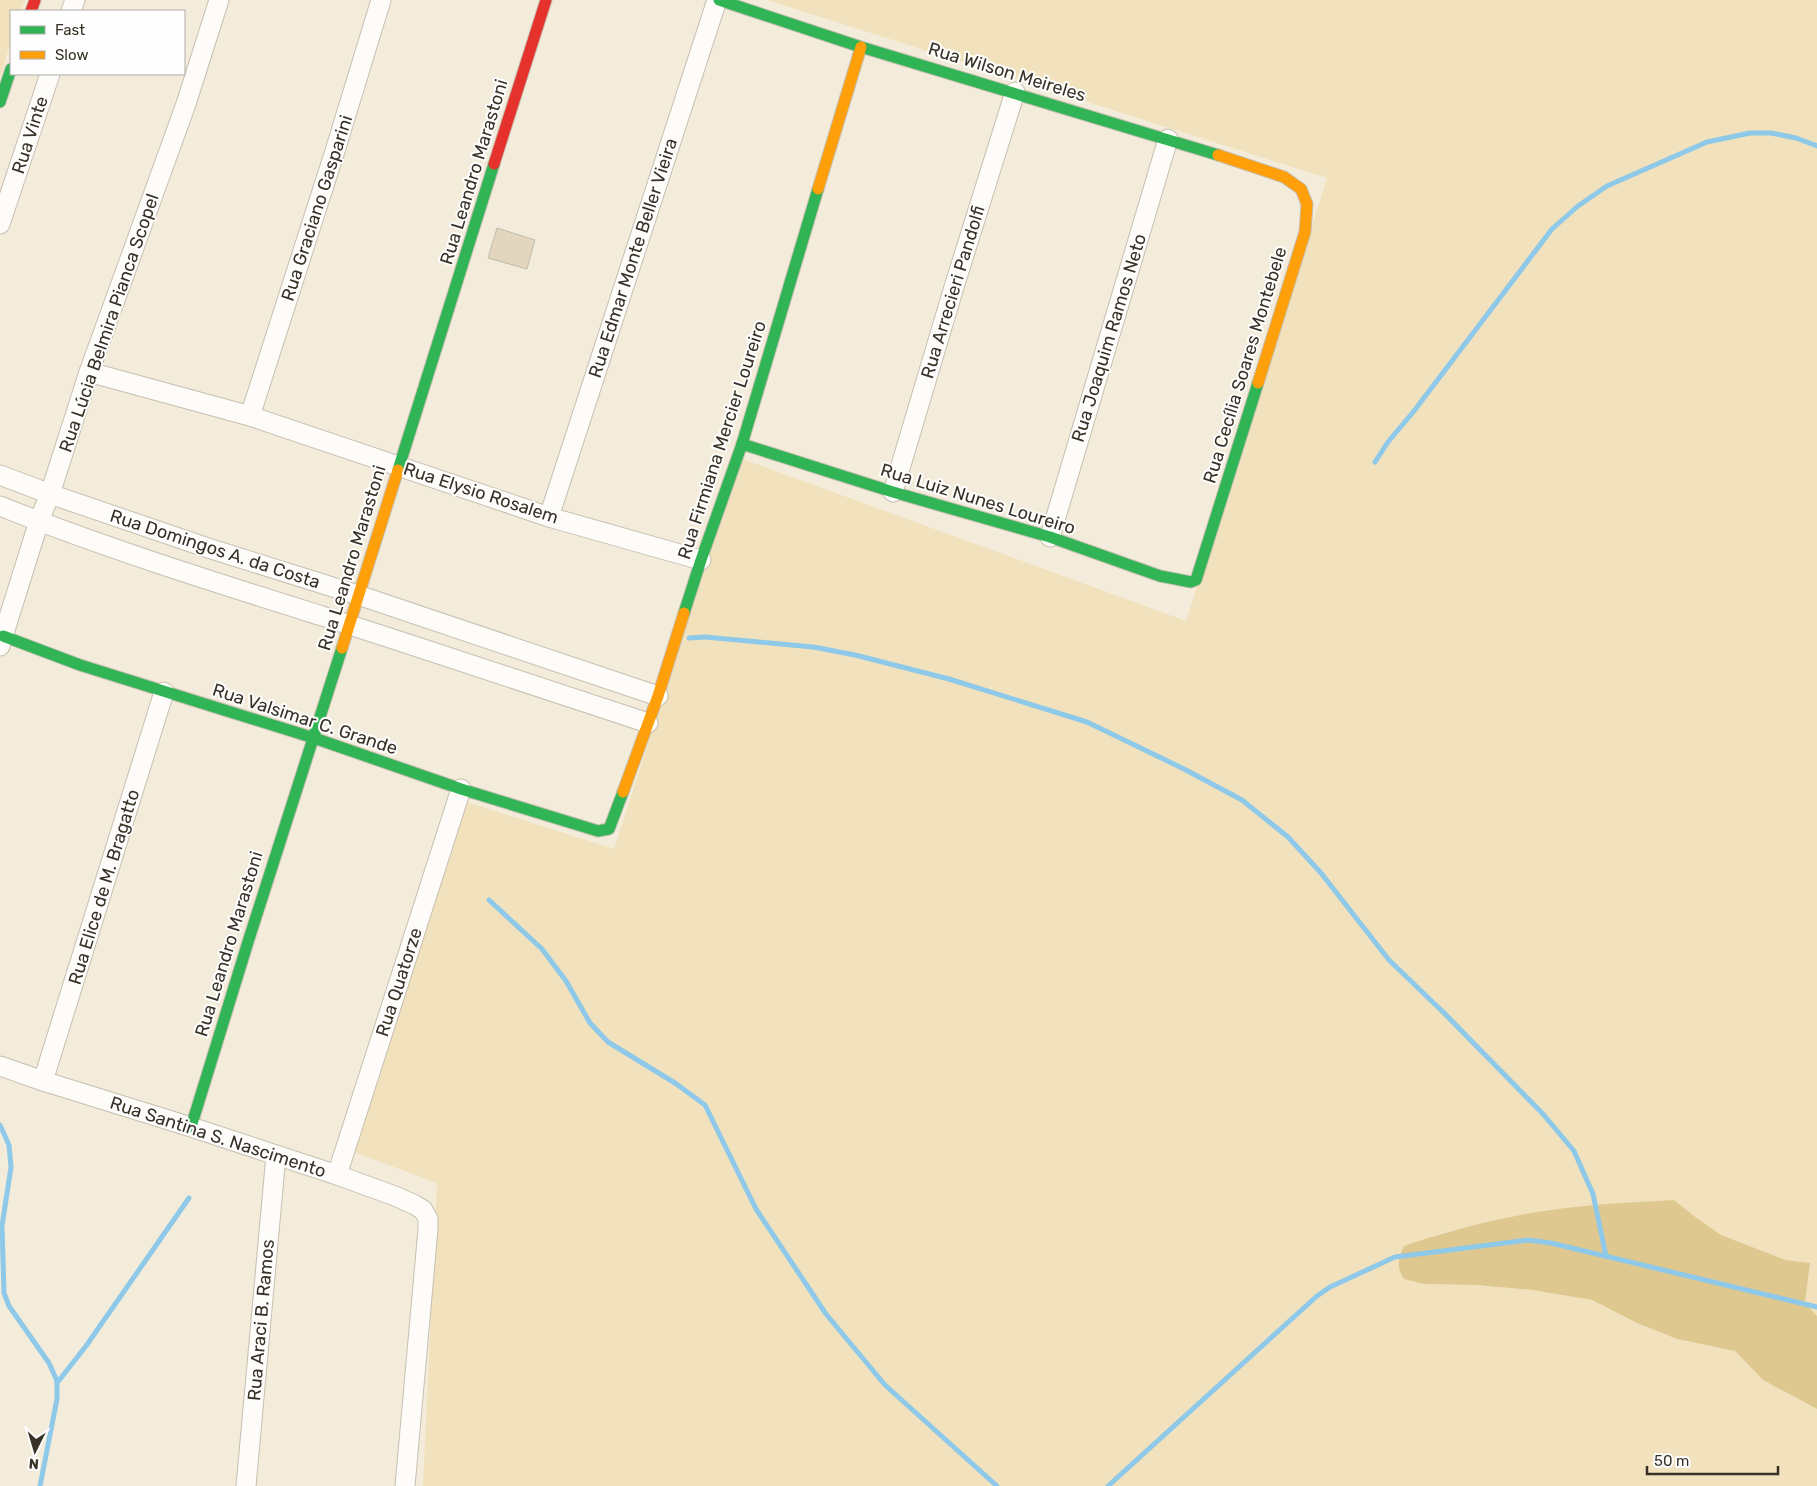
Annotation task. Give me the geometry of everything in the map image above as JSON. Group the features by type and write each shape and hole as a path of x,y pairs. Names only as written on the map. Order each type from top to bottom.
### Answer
{"street":[{"name":"Rua Lúcia Belmira Pianca Scopel","path":"1,641 90,372 186,104 219,0"},
{"name":"Rua Graciano Gasparini","path":"250,416 381,0"},
{"name":"Rua Leandro Marastoni","path":"191,1127 546,0"},
{"name":"Rua Wilson Meireles","path":"718,0 861,47 1168,139 1284,178"},
{"name":"Rua Edmar Monte Beller Vieira","path":"549,517 718,0"},
{"name":"Rua Firmiana Mercier Loureiro","path":"598,831 609,829 612,825 658,696 701,560 742,444 861,47"},
{"path":"0,102 10,72"},
{"name":"Rua Vinte","path":"0,224 50,75"},
{"name":"Rua Arrecieri Pandolfi","path":"893,492 954,286 1015,92"},
{"name":"Rua Joaquim Ramos Neto","path":"1050,537 1168,139"},
{"name":"Rua Cecília Soares Montebele","path":"1199,571 1305,232 1308,216 1305,195 1300,188 1284,178"},
{"name":"Rua Elysio Rosalem","path":"90,372 250,416 549,517 701,560"},
{"name":"Rua Luiz Nunes Loureiro","path":"742,444 893,492 1050,537 1160,576 1186,582 1196,580 1199,571"},
{"name":"Rua Domingos A. da Costa","path":"3,473 50,494 208,548 358,595 658,696"},
{"name":"Rua Domingos A. da Costa","path":"0,506 39,522 198,577 499,673 648,723"},
{"path":"198,577 208,548"},
{"name":"Rua Valsimar C. Grande","path":"1,641 314,738 462,789 598,831"},
{"path":"499,673 510,646"},
{"name":"Rua Elice de M. Bragatto","path":"43,1081 164,692"},
{"name":"Rua Quatorze","path":"336,1175 462,789"},
{"name":"Rua Santina S. Nascimento","path":"0,1066 336,1175 415,1205 423,1210 428,1219 405,1486"},
{"name":"Rua Araci B. Ramos","path":"246,1486 276,1155"}],"shaded area":[{"path":"0,0 25,0 21,10 10,10 10,45 0,77"},
{"path":"767,0 1817,0 1817,1316 1805,1303 1810,1263 1786,1260 1721,1235 1674,1200 1575,1207 1488,1222 1435,1235 1398,1258 1399,1262 1424,1284 1476,1285 1532,1290 1592,1300 1637,1323 1677,1339 1735,1351 1763,1380 1817,1409 1817,1486 423,1486 437,1183 346,1149 458,799 614,849 740,458 1186,621 1327,178"},
{"path":"1674,1200 1721,1235 1786,1260 1810,1263 1805,1303 1817,1316 1817,1409 1763,1380 1735,1351 1677,1339 1637,1323 1592,1300 1532,1290 1476,1285 1424,1284 1404,1279 1400,1271 1399,1259 1404,1246 1467,1227 1553,1210 1600,1204"}],"building":[{"path":"497,228 535,240 527,269 488,258"}],"waterway":[{"path":"1375,462 1388,442 1414,411 1552,229 1578,206 1607,186 1707,142 1750,133 1771,133 1796,138 1817,146"},
{"path":"689,638 705,637 813,647 855,655 949,679 1087,722 1184,769 1242,800 1288,837 1321,873 1389,960 1543,1114 1574,1151 1593,1194 1606,1256"},
{"path":"489,900 542,949 566,981 590,1023 608,1042 675,1083 705,1105 756,1209 826,1314 885,1385 997,1486"},
{"path":"0,1125 9,1145 11,1167 2,1226 4,1293 9,1306 49,1363 57,1381 57,1399 40,1486"},
{"path":"57,1383 86,1346 189,1198"},
{"path":"1108,1486 1317,1296 1330,1287 1395,1257 1528,1240 1551,1243 1817,1307"}],"traffic: fast":[{"path":"719,0 861,47 1218,155"},
{"path":"0,102 10,72"},
{"path":"398,470 494,164"},
{"path":"684,613 742,444 818,189"},
{"path":"742,444 893,492 1050,537 1160,576 1191,582 1196,580 1258,383"},
{"path":"3,636 80,665 314,738 461,789 598,831 609,829 623,792"},
{"path":"191,1127 342,648"}],"traffic: slow":[{"path":"818,189 861,47"},
{"path":"1218,155 1284,177 1301,189 1307,204 1305,232 1258,383"},
{"path":"342,648 398,470"},
{"path":"623,792 658,696 684,613"}],"traffic: jam":[{"path":"31,10 35,0"},
{"path":"494,164 546,0"}]}
